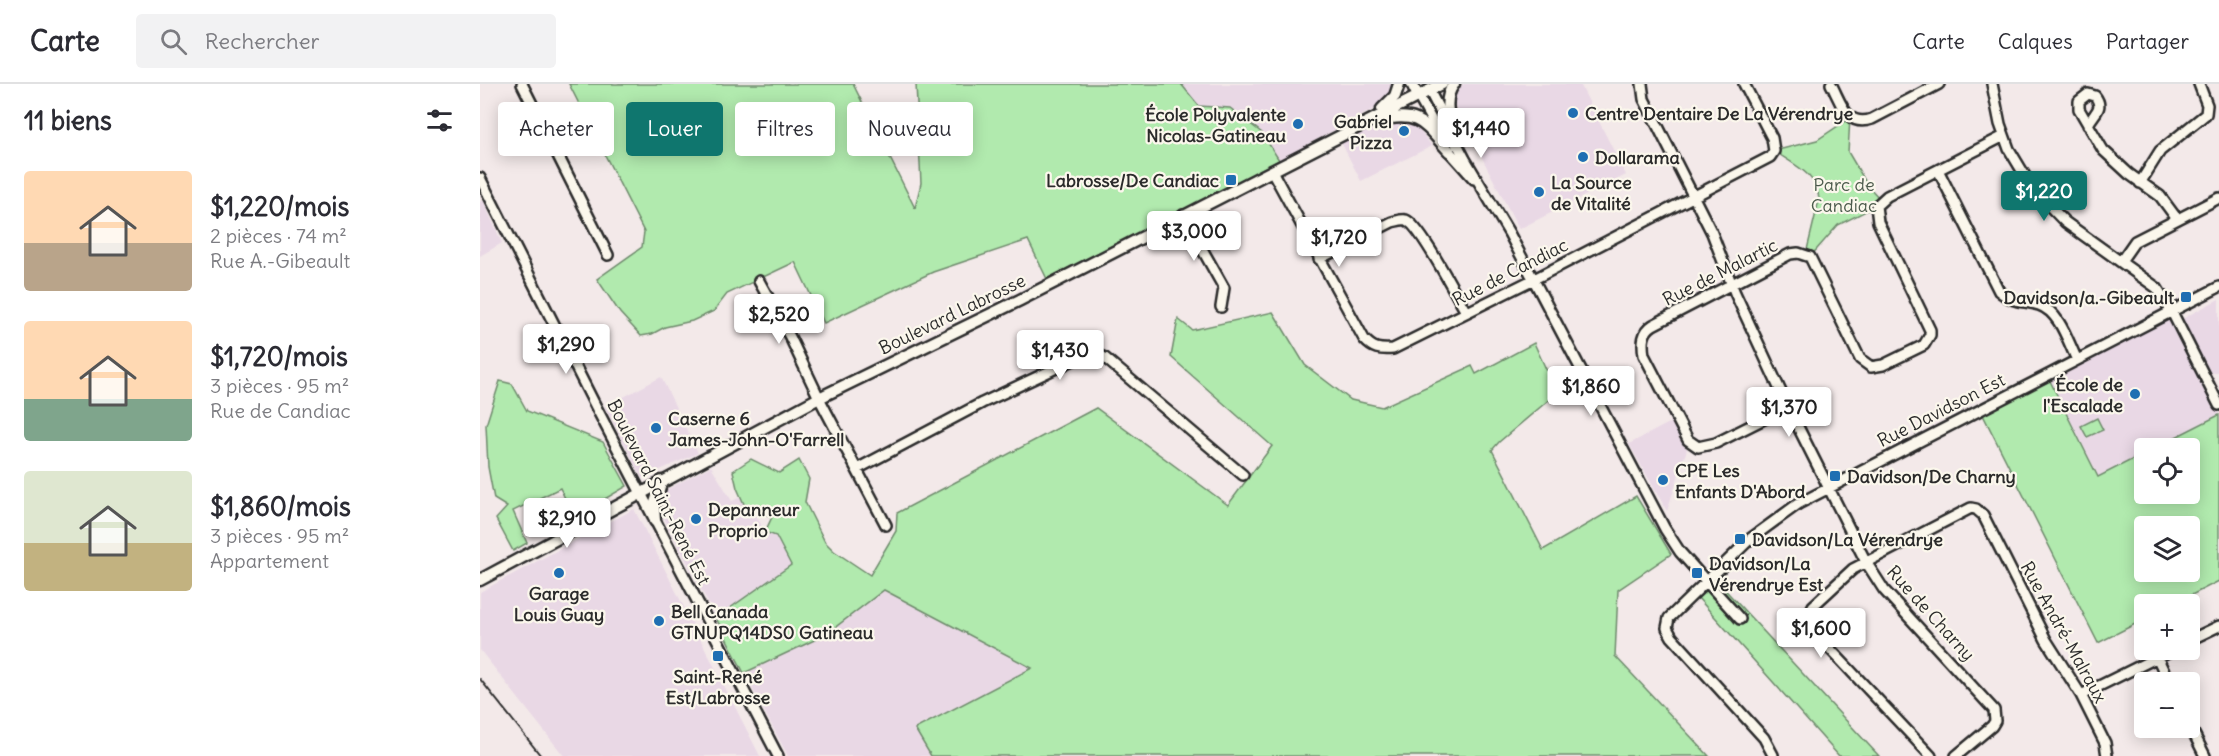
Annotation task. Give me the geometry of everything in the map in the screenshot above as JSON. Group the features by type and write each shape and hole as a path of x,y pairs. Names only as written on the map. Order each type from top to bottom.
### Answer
{"main road":[{"path":"1362,124 1388,105 1395,96 1399,84"},
{"path":"1412,84 1418,96"},
{"name":"Boulevard Labrosse","path":"480,580 819,398 1020,300 1418,96 1427,87 1442,84"},
{"path":"1453,148 1447,104 1448,93 1454,84"},
{"path":"1362,124 1396,116 1411,117 1424,124 1453,148"},
{"path":"655,521 654,506 662,481"}],"street":[{"path":"522,84 608,255"},
{"name":"Rue de Charny","path":"1642,84 1644,99 1712,233 1731,284 1788,407 1866,562 1884,590 1994,710 1995,721 1992,726 1956,756"},
{"name":"Rue de Candiac","path":"1272,171 1364,339 1371,347 1378,350 1393,349 1760,163 1774,151 1772,138 1744,84"},
{"path":"1831,84 1847,113 1855,121 1861,122 1872,119 1939,84"},
{"path":"1913,84 1918,94"},
{"path":"1992,84 2004,136 2024,176 2043,202 2071,226 2152,283 2172,312 2219,405"},
{"path":"2140,183 2160,151 2206,114 2207,105 2199,84"},
{"path":"1427,87 1453,148"},
{"path":"1418,96 1482,187 1534,279 1665,529 1680,552 1740,619"},
{"path":"2088,125 2103,150 2140,183 2160,196 2177,219"},
{"name":"Rue de Malartic","path":"1788,407 1716,443 1698,447 1688,440 1644,355 1642,344 1648,328 1790,254 1806,254 1810,257 1860,359 1865,364 1877,367 1920,348 1928,341 1930,330 1878,222 1876,206 1887,196 2004,136"},
{"path":"1938,170 1999,291 2012,300 2037,304 2051,312 2077,360"},
{"name":"Boulevard Saint-René Est","path":"480,178 483,191 778,756"},
{"path":"2121,261 2135,241 2219,198"},
{"path":"1183,215 1224,288 1221,307"},
{"path":"1319,259 1392,222 1403,219 1408,221 1422,237 1466,312"},
{"path":"759,281 886,525"},
{"name":"Rue Davidson Est","path":"1773,755 1764,738 1669,633 1667,628 1669,618 1771,521 1827,488 2219,287"},
{"path":"857,469 982,403 1092,353 1105,358 1243,475"},
{"path":"2209,384 2219,378"},
{"name":"Rue André-Malraux","path":"1866,562 1966,510 1976,509 1983,515 2046,640 2081,694 2105,743 2107,756"},
{"path":"1866,562 1853,569 1813,606 1808,617 1809,622 1815,633 1931,756"},
{"path":"2200,635 2219,626"},
{"path":"2081,694 2151,660"},
{"path":"2196,738 2205,756"}],"shaded area":[{"name":"École Polyvalente Nicolas-Gatineau","path":"1181,84 1391,85 1390,95 1385,103 1279,160 1262,133 1230,108 1199,106"},
{"path":"1464,84 1580,84 1626,175 1519,229 1453,102 1459,87"},
{"path":"1394,117 1415,125 1432,146 1361,181 1341,142"},
{"path":"483,200 502,243 480,256 480,202"},
{"path":"2219,299 2219,371 2215,373 2209,372 2182,319"},
{"name":"École de l'Escalade","path":"2172,312 2219,405 2219,415 2174,438 2134,438 2134,459 2099,477 2047,375"},
{"path":"661,377 698,453 642,478 605,407"},
{"name":"CPE Les Enfants D'Abord","path":"1671,422 1687,449 1667,511 1629,444"},
{"path":"711,466 732,501 745,495 765,532 775,536 791,565 716,618 653,497"},
{"path":"634,509 760,756 564,756 480,650 480,592"},
{"path":"883,590 1032,668 915,728 931,756 788,756 744,673 825,635"}],"green space":[{"path":"569,84 853,84 862,102 847,102 847,156 889,156 915,208 921,183 920,156 973,156 973,102 917,102 916,84 1181,84 1199,106 1230,108 1262,133 1279,160 1048,281 1028,240 933,272 824,323 795,262 727,294 714,311 692,321 665,327 652,334 641,336 620,313 597,279 642,247 644,232 605,156 614,156 614,102 578,102"},
{"name":"Parc de Candiac","path":"1850,118 1848,152 1868,186 1881,200 1876,206 1838,225 1810,257 1806,254 1819,200 1818,191 1809,176 1774,151 1817,140"},
{"path":"1273,312 1305,365 1351,400 1382,407 1472,366 1476,374 1534,343 1557,393 1492,450 1543,550 1636,496 1671,554 1618,590 1615,656 1709,756 931,756 915,729 1032,668 884,590 825,635 744,673 716,618 791,565 776,536 765,532 772,517 744,504 733,471 751,459 779,473 799,460 809,479 805,502 825,542 834,551 870,575 896,531 897,513 1096,408 1228,505 1272,446 1171,357 1178,319 1192,330"},
{"path":"2047,375 2098,477 2134,459 2134,504 2200,504 2200,438 2174,438 2219,415 2219,581 2194,594 2134,594 2134,625 2098,643 1980,409"},
{"path":"500,381 512,384 527,411 603,442 627,486 574,517 560,488 513,511 527,543 513,551 496,519 507,507 494,499 488,467 486,425"},
{"path":"2097,418 2103,430 2087,437 2081,426"},
{"path":"1717,581 1879,756 1839,756 1698,598"}],"railway":[{"path":"480,679 541,756"}],"place":[{"name":"Centre Dentaire De La Vérendrye","path":"1573,113"},
{"name":"École Polyvalente Nicolas-Gatineau","path":"1298,124"},
{"name":"Gabriel Pizza","path":"1404,131"},
{"name":"Dollarama","path":"1583,157"},
{"name":"Labrosse/De Candiac","path":"1231,180"},
{"name":"La Source de Vitalité","path":"1539,192"},
{"name":"Davidson/a.-Gibeault","path":"2186,297"},
{"name":"École de l'Escalade","path":"2135,394"},
{"name":"Caserne 6 James-John-O'Farrell","path":"656,428"},
{"name":"Davidson/De Charny","path":"1835,476"},
{"name":"CPE Les Enfants D'Abord","path":"1663,480"},
{"name":"Depanneur Proprio","path":"696,519"},
{"name":"Davidson/La Vérendrye","path":"1740,539"},
{"name":"Garage Louis Guay","path":"559,573"},
{"name":"Davidson/La Vérendrye Est","path":"1697,573"},
{"name":"Bell Canada GTNUPQ14DS0 Gatineau","path":"659,621"},
{"name":"Saint-René Est/Labrosse","path":"718,656"}]}
